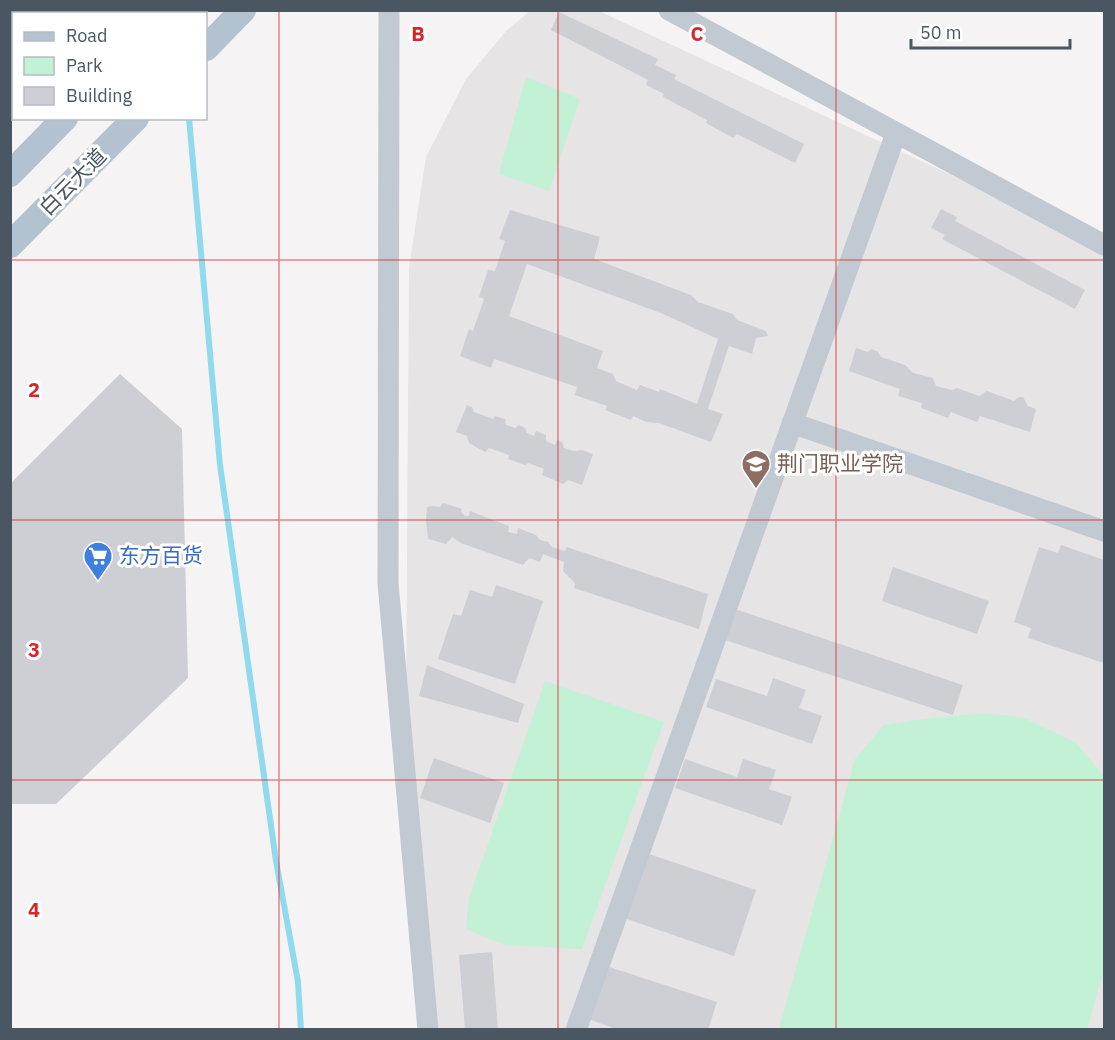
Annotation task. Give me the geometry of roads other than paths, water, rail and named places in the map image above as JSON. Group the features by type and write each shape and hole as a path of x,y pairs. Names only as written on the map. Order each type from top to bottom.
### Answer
{"main road":[{"path":"207,47 243,10"},
{"path":"10,174 63,120"},
{"name":"白云大道","path":"10,246 134,120"}],"street":[{"path":"388,10 388,583 428,1029"},
{"path":"669,10 1104,245"},
{"path":"576,1029 896,133"},
{"path":"792,423 1104,531"}],"waterway":[{"path":"189,120 220,465 276,861 298,982 301,1030"}],"place":[{"name":"荆门职业学院","path":"756,490"},
{"name":"东方百货","path":"98,582"}]}
